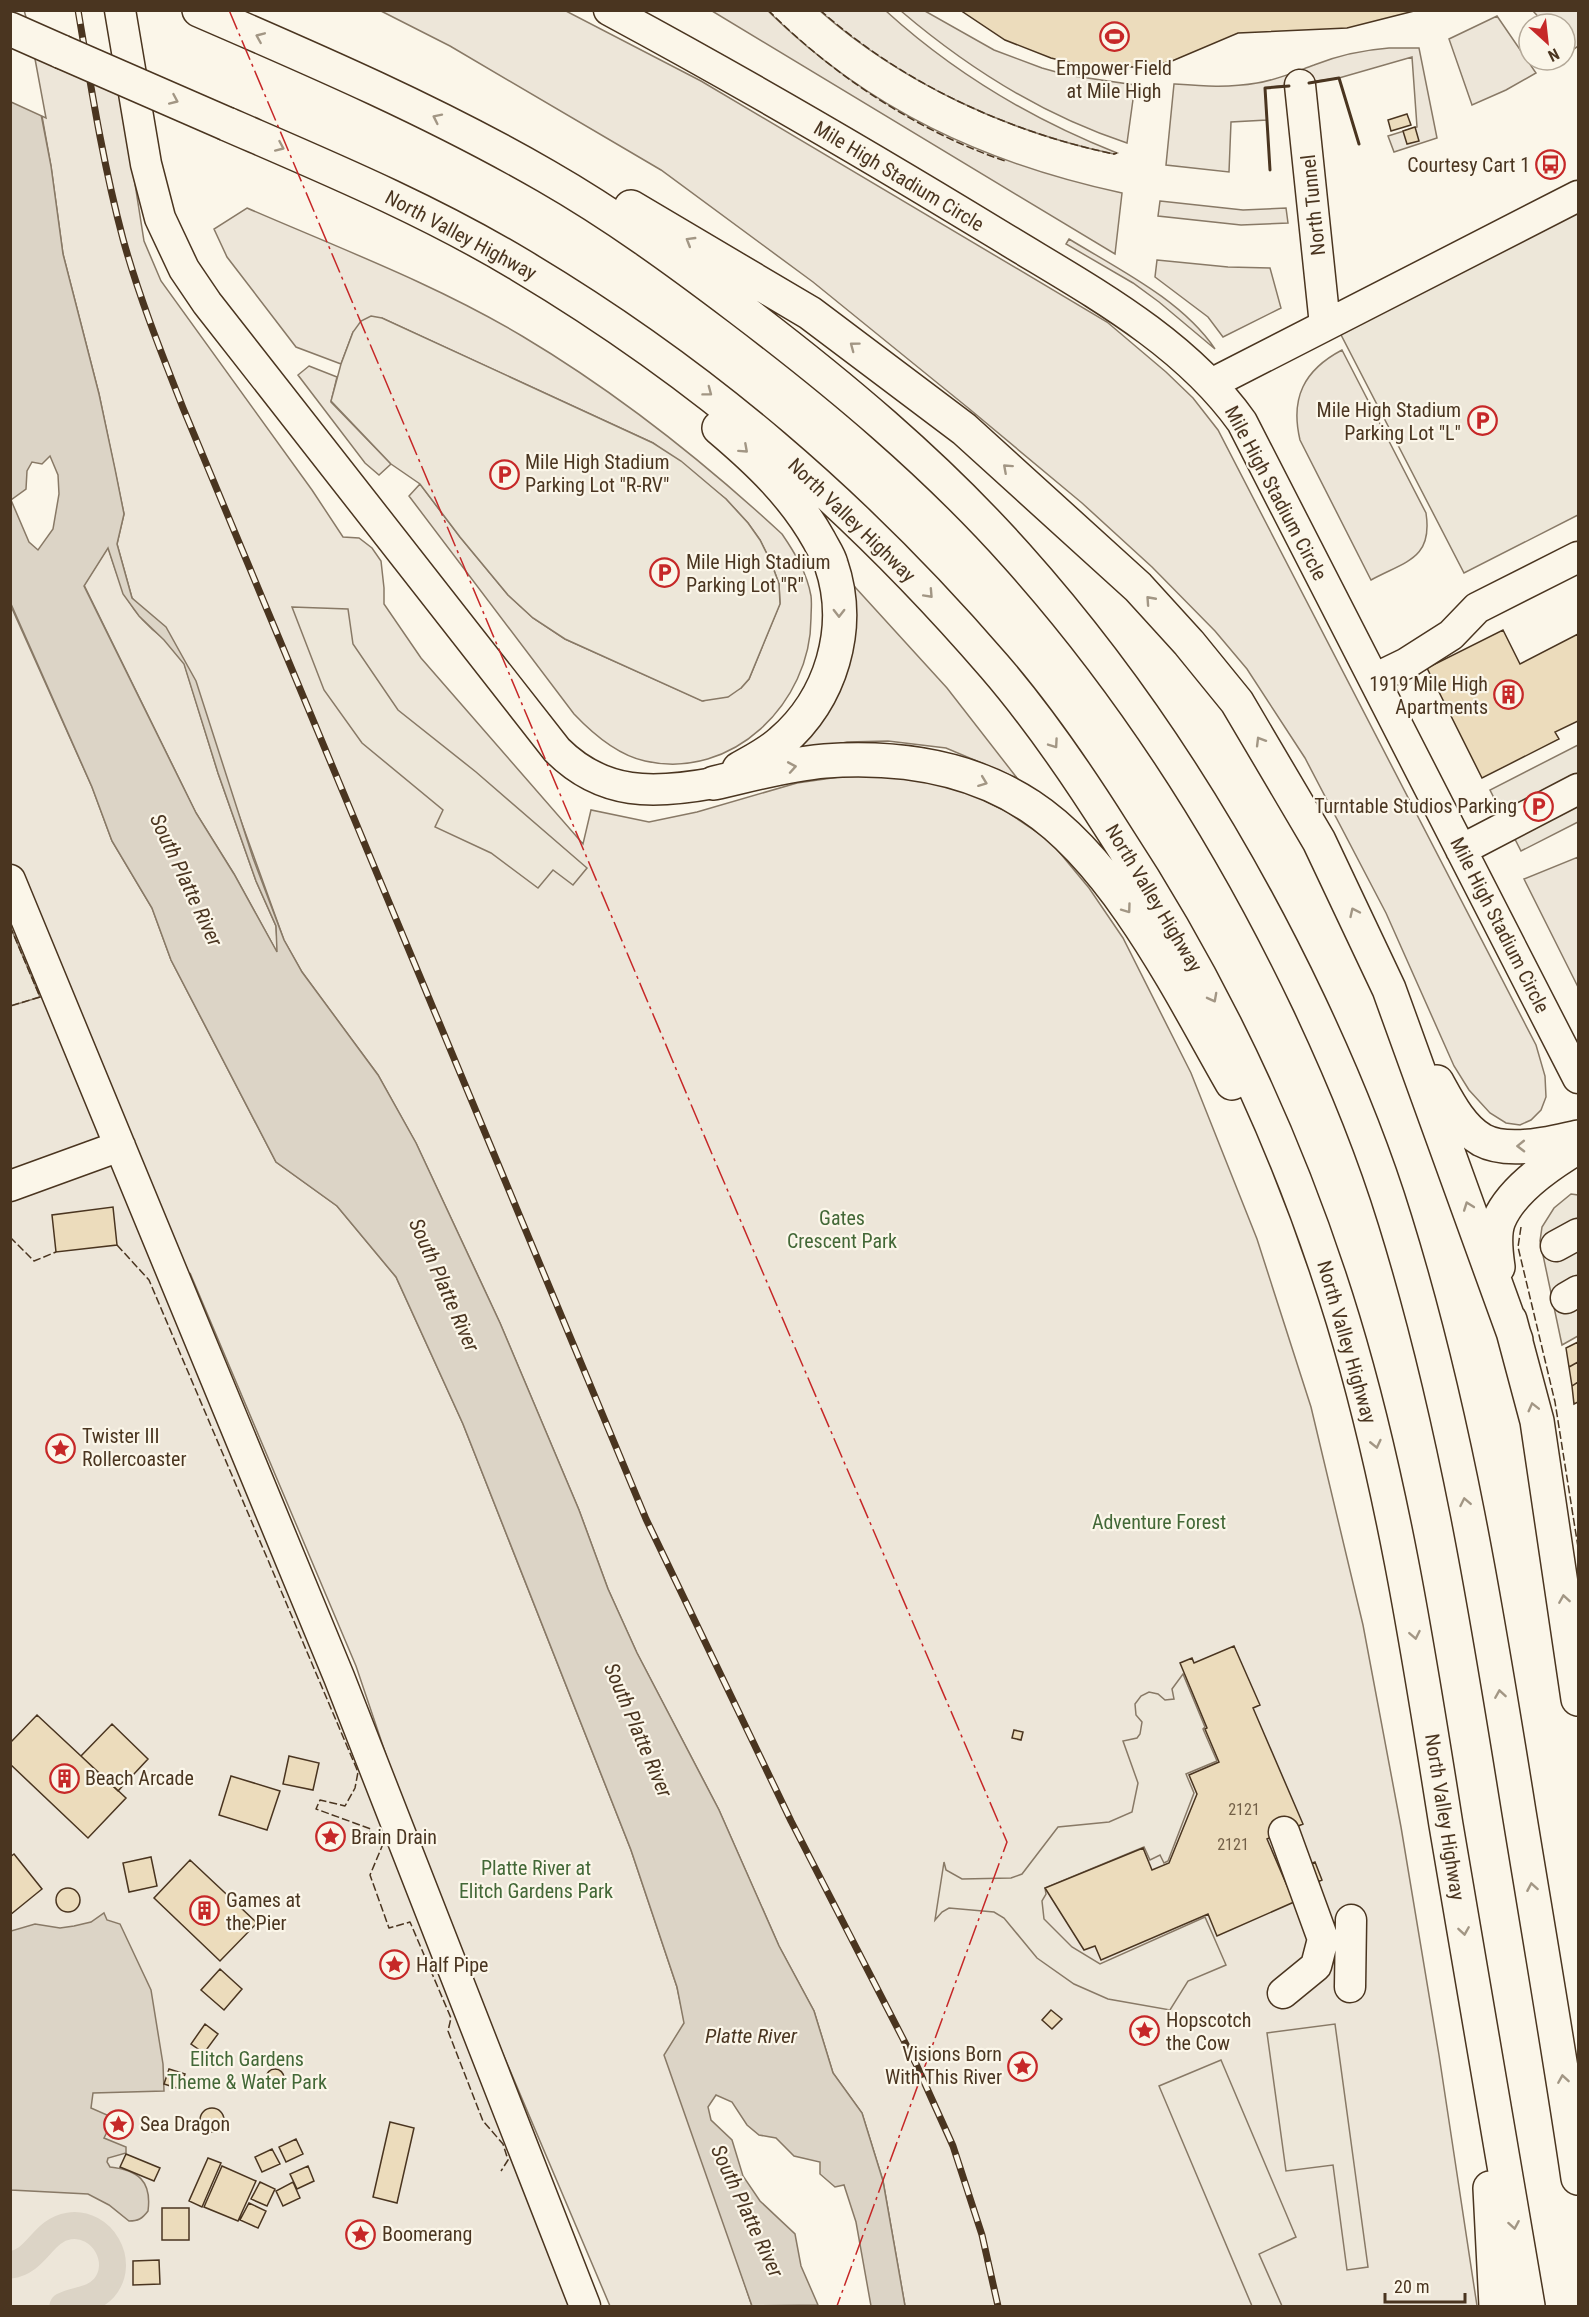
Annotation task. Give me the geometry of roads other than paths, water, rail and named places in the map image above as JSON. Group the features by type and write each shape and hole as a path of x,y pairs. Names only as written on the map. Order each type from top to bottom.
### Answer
{"highway":[{"path":"203,12 356,78 489,144 639,210 810,313 964,429 1138,587 1189,643 1237,702 1319,841 1389,989 1516,1340"},
{"name":"North Valley Highway","path":"10,29 386,193 521,265 598,313 664,359 734,411 810,476 881,544 997,669 1038,720 1088,791 1186,949 1220,1012 1288,1163 1320,1249 1345,1326 1368,1410 1390,1506 1420,1660 1527,2307"},
{"path":"10,35 62,52"},
{"path":"489,144 625,225 701,279 870,412 949,485 1014,552 1105,663 1157,734 1236,861 1284,950 1367,1135 1395,1217 1446,1410 1493,1650 1578,2178"},
{"path":"521,265 745,449 778,482 806,517 831,563 839,600 840,633 834,663 825,686 812,708 780,744 714,783"},
{"path":"714,783 823,761 902,761 936,766 993,785 1031,806 1059,828 1085,854 1106,880 1134,918 1178,989 1241,1099 1296,1208 1345,1326"},
{"path":"1378,965 1450,1106 1467,1127 1483,1141 1522,1146 1549,1144 1578,1137"},
{"path":"1578,1147 1558,1159 1521,1188 1499,1220 1496,1246 1500,1284 1537,1421 1578,1699"},
{"path":"1482,2043 1496,2307"}],"street":[{"path":"120,10 140,135 160,218 184,269 207,303 567,760 591,775 618,786 648,791 678,790 714,783"},
{"name":"Mile High Stadium Circle","path":"609,10 905,177 1108,302 1160,339 1227,401 1242,422 1461,850 1571,1045 1578,1078"},
{"name":"North Tunnel","path":"1300,85 1325,325"},
{"path":"1211,384 1578,196"},
{"path":"1374,679 1407,663 1451,636 1478,608 1578,557"},
{"path":"1461,850 1578,789"},
{"path":"10,880 339,1677 585,2307"},
{"path":"10,1186 120,1146"},
{"path":"1283,1993 1316,1966 1323,1939 1284,1832"},
{"path":"1350,1987 1351,1920"},
{"path":"1320,1950 1350,1950"}],"water":[{"name":"Platte River","path":"21,10 51,166 63,254 99,394 124,514 117,544 132,598 166,627 196,681 253,858 284,940 302,972 378,1075 416,1143 500,1323 579,1510 608,1589 637,1653 719,1810 779,1946 814,2011 833,2073 862,2113 883,2181 905,2306 871,2306 856,2222 844,2185 835,2187 820,2174 820,2162 794,2156 776,2138 759,2135 747,2125 732,2102 716,2095 708,2107 711,2120 732,2140 743,2176 760,2201 795,2234 801,2266 818,2305 752,2306 664,2055 684,2023 677,1987 631,1850 463,1424 396,1277 337,1206 276,1162 171,960 152,908 112,841 92,787 11,604 10,11","holes":["50,456 58,475 59,494 53,529 38,550 29,542 11,500 26,489 27,471 32,462 42,464","108,548 123,594 139,616 164,640 184,664 218,773 256,881 276,926 277,952 234,874 196,813 84,586"]},
{"path":"104,1913 107,1920 120,1924 151,1990 163,2064 164,2091 93,2093 91,2108 114,2118 104,2138 126,2147 126,2153 108,2158 107,2162 110,2167 135,2174 141,2179 148,2192 148,2211 140,2219 132,2221 88,2194 11,2190 11,1931 35,1924 60,1928 74,1926 91,1922"}],"waterway":[{"path":"10,2265 27,2258 52,2233 60,2229 81,2226 91,2230 107,2245 111,2256 110,2278 104,2288 89,2298 63,2306"}],"railway":[{"path":"78,10 103,154 123,239 143,303 183,408 646,1519 791,1821 916,2064 953,2146 982,2235 998,2306"}],"place":[{"name":"Empower Field at Mile High","path":"1114,37"},
{"name":"Courtesy Cart 1","path":"1551,165"},
{"name":"Mile High Stadium Parking Lot \"L\"","path":"1482,421"},
{"name":"Mile High Stadium Parking Lot \"R-RV\"","path":"504,474"},
{"name":"Mile High Stadium Parking Lot \"R\"","path":"665,573"},
{"name":"1919 Mile High Apartments","path":"1509,695"},
{"name":"Turntable Studios Parking","path":"1538,806"},
{"name":"Twister III Rollercoaster","path":"61,1448"},
{"name":"Beach Arcade","path":"64,1778"},
{"name":"Brain Drain","path":"330,1837"},
{"name":"Games at the Pier","path":"205,1911"},
{"name":"Half Pipe","path":"395,1965"},
{"name":"Hopscotch the Cow","path":"1145,2031"},
{"name":"Visions Born With This River","path":"1023,2066"},
{"name":"Sea Dragon","path":"119,2124"},
{"name":"Boomerang","path":"361,2234"}],"water label":[{"name":"South Platte River","path":"186,880"},
{"name":"South Platte River","path":"444,1285"},
{"name":"South Platte River","path":"638,1730"},
{"name":"South Platte River","path":"747,2211"}],"park label":[{"name":"Gates Crescent Park","path":"842,1230"},
{"name":"Adventure Forest","path":"1159,1522"},
{"name":"Platte River at Elitch Gardens Park","path":"536,1880"},
{"name":"Elitch Gardens Theme & Water Park","path":"247,2070"}]}
